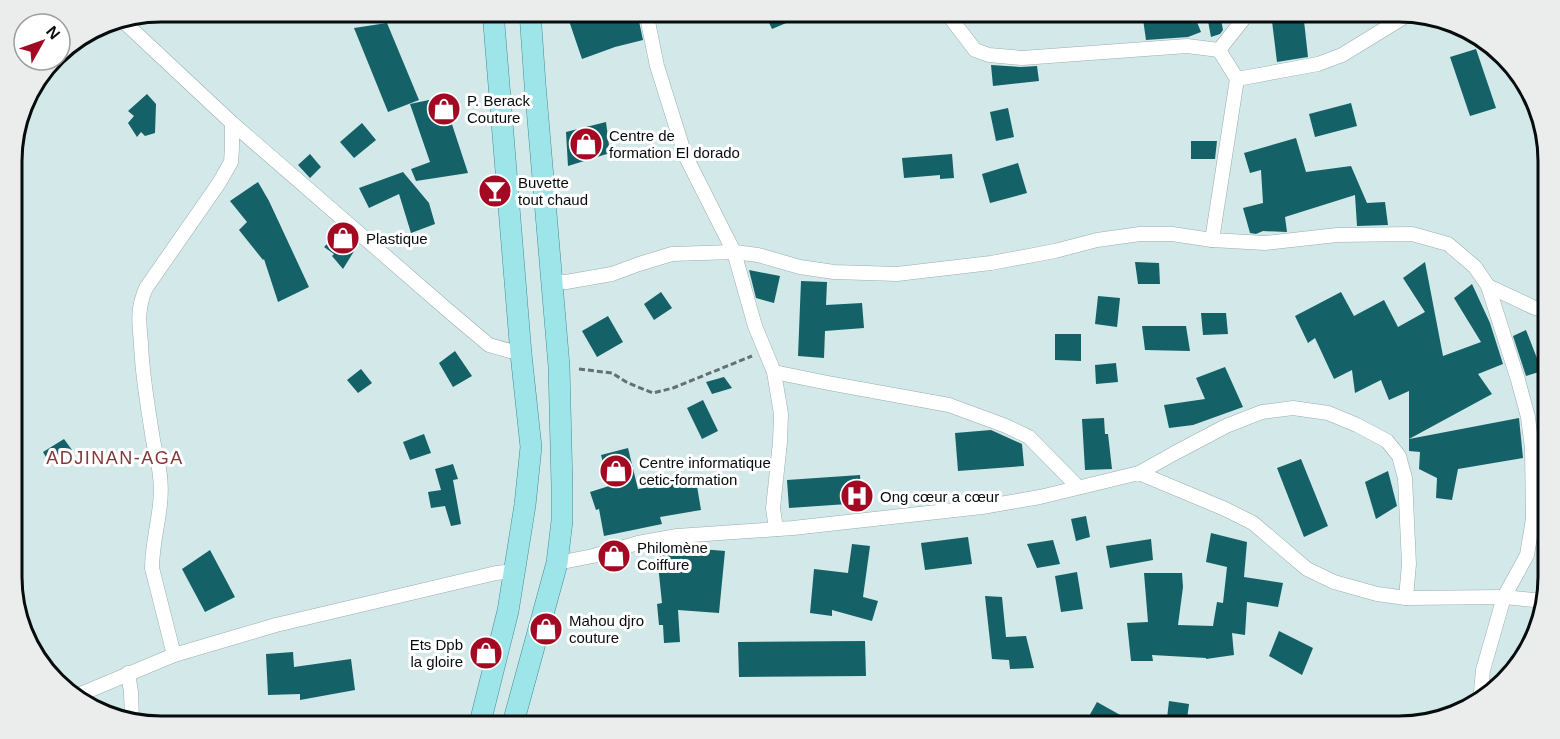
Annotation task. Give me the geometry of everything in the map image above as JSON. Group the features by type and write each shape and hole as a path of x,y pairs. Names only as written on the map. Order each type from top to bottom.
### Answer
{"main road":[{"path":"482,716 508,611 525,505 531,447 521,354 494,23"},
{"path":"515,716 557,563 562,521 559,366 531,23"}],"street":[{"path":"954,22 975,50 989,55 1022,58 1186,45 1219,50 1237,79 1212,240"},
{"path":"1219,50 1241,22"},
{"path":"1237,79 1318,64 1342,55 1396,22"},
{"path":"648,23 657,66 685,155 734,252 755,326 774,372 781,414 773,508 776,529"},
{"path":"129,26 232,123 450,313 489,345 521,354"},
{"path":"174,655 152,568 160,508 160,476 143,375 139,316 141,300 146,288 231,162 232,123"},
{"path":"553,282 612,274 672,254 734,252 834,272 897,274 991,263 1055,251 1097,240 1140,234 1172,234 1212,240 1266,243 1337,235 1412,234 1448,244 1475,267 1488,286 1518,380 1528,417 1532,448 1533,519 1527,555 1504,597 1483,670 1481,689"},
{"path":"1488,286 1538,309"},
{"path":"774,372 949,405 996,422 1029,437 1078,487"},
{"path":"557,563 677,536 776,529 982,507 1040,497 1139,473 1226,426 1262,412 1293,408 1328,413 1357,425 1387,441 1399,456 1405,478 1409,564 1406,598"},
{"path":"1139,473 1253,523 1307,569 1335,582 1377,594 1406,598 1504,597 1536,600"},
{"path":"84,693 174,655 276,625 496,573 514,571"},
{"path":"128,673 132,714"}],"path":[{"path":"559,366 612,373 652,393 673,388 764,351"}],"building":[{"path":"787,22 772,29 769,23"},
{"path":"1143,22 1197,22 1201,32 1188,37 1146,40"},
{"path":"1208,22 1222,22 1223,30 1220,34 1211,37"},
{"path":"1272,22 1304,22 1308,57 1277,62"},
{"path":"387,23 419,100 388,112 354,28"},
{"path":"570,23 639,23 643,40 582,59"},
{"path":"1476,49 1496,108 1470,116 1450,57"},
{"path":"991,65 1037,66 1039,81 993,86"},
{"path":"147,94 156,104 155,133 145,136 141,132 137,137 128,123 134,116 128,111"},
{"path":"443,97 468,173 416,181 411,169 430,162 410,104"},
{"path":"1351,103 1357,126 1315,137 1309,114"},
{"path":"1008,108 1014,137 996,141 990,112"},
{"path":"606,122 610,153 568,166 566,132"},
{"path":"362,123 376,140 354,158 340,142"},
{"path":"1296,138 1306,172 1351,166 1367,203 1385,202 1388,225 1357,226 1355,195 1285,217 1287,232 1250,233 1243,208 1263,203 1261,170 1250,173 1244,153"},
{"path":"1191,141 1217,141 1215,159 1191,159"},
{"path":"310,154 321,167 310,178 298,165"},
{"path":"952,154 954,178 940,179 940,175 904,178 902,158"},
{"path":"1018,163 1027,193 990,203 982,174"},
{"path":"403,172 429,203 435,224 411,233 399,194 369,208 359,188"},
{"path":"258,182 309,287 278,302 264,259 239,230 247,222 230,201"},
{"path":"339,232 356,248 343,269 332,256 334,254 324,247"},
{"path":"1135,262 1159,263 1160,284 1138,284"},
{"path":"1425,262 1443,356 1481,342 1454,298 1472,284 1490,323 1503,364 1478,374 1492,394 1409,439 1409,391 1389,400 1381,380 1355,393 1352,370 1334,379 1315,338 1308,343 1295,316 1341,292 1354,316 1384,300 1398,327 1425,312 1403,278"},
{"path":"749,270 780,276 774,303 756,298"},
{"path":"801,281 827,282 826,305 862,303 864,328 825,331 824,358 798,356"},
{"path":"661,292 672,308 654,320 644,304"},
{"path":"1098,296 1120,298 1117,327 1095,324"},
{"path":"1201,313 1226,313 1228,334 1203,335"},
{"path":"608,316 623,342 597,357 582,331"},
{"path":"1142,326 1186,326 1190,351 1145,350"},
{"path":"1526,330 1538,361 1538,372 1526,376 1513,336"},
{"path":"1055,334 1081,334 1081,361 1055,360"},
{"path":"455,351 472,376 453,387 439,363"},
{"path":"1116,363 1118,382 1096,384 1095,365"},
{"path":"1225,367 1243,407 1193,425 1169,428 1164,405 1205,399 1196,378"},
{"path":"361,369 372,383 358,393 347,380"},
{"path":"724,377 732,388 712,394 706,382"},
{"path":"703,400 718,431 702,439 687,408"},
{"path":"1104,418 1112,469 1085,470 1082,419"},
{"path":"1519,418 1523,458 1458,469 1452,500 1436,498 1437,478 1419,469 1420,452 1409,451 1409,439"},
{"path":"991,430 1022,444 1024,466 958,471 955,433"},
{"path":"424,434 431,453 410,460 403,442"},
{"path":"64,439 72,450 50,464 43,452"},
{"path":"628,448 638,489 696,480 701,510 660,517 662,524 604,536 599,509 596,510 590,492 609,486 601,455"},
{"path":"1301,459 1328,526 1304,537 1277,468"},
{"path":"453,464 458,479 453,480 461,524 451,526 445,506 431,508 428,492 441,490 435,469"},
{"path":"1388,471 1397,506 1376,519 1365,482"},
{"path":"860,475 862,503 789,508 787,480"},
{"path":"1086,516 1090,537 1076,541 1071,519"},
{"path":"1211,533 1247,542 1244,577 1283,583 1278,607 1247,602 1245,635 1232,633 1234,655 1206,659 1152,655 1153,661 1131,661 1127,623 1148,622 1144,573 1182,573 1183,587 1178,625 1213,626 1217,602 1223,603 1227,567 1206,562"},
{"path":"968,537 972,564 925,570 921,543"},
{"path":"1151,539 1153,560 1110,568 1106,546"},
{"path":"1053,540 1060,564 1037,568 1027,544"},
{"path":"852,544 870,546 863,597 878,601 872,621 832,610 832,616 810,613 814,569 848,573"},
{"path":"701,549 725,551 719,613 678,610 680,642 664,643 663,625 659,625 657,604 662,603 657,555 701,551"},
{"path":"210,550 235,597 205,612 182,569"},
{"path":"1077,572 1083,609 1061,612 1055,576"},
{"path":"985,596 1002,597 1006,637 1026,636 1034,668 1010,669 1009,660 992,659"},
{"path":"1279,631 1313,648 1302,675 1269,656"},
{"path":"865,641 866,676 739,677 738,642"},
{"path":"293,652 294,667 351,659 355,690 300,700 300,694 268,695 266,654"},
{"path":"1169,701 1189,704 1187,716 1167,716"},
{"path":"1097,702 1122,716 1089,716"}],"place":[{"name":"P. Berack Couture","path":"444,109"},
{"name":"Centre de formation El dorado","path":"586,144"},
{"name":"Buvette tout chaud","path":"495,191"},
{"name":"Plastique","path":"343,238"},
{"name":"Centre informatique cetic-formation","path":"616,471"},
{"name":"Ong cœur a cœur","path":"857,496"},
{"name":"Philomène Coiffure","path":"614,556"},
{"name":"Mahou djro couture","path":"546,629"},
{"name":"Ets Dpb la gloire","path":"486,653"}],"district":[{"name":"ADJINAN-AGA","path":"115,458"}]}
